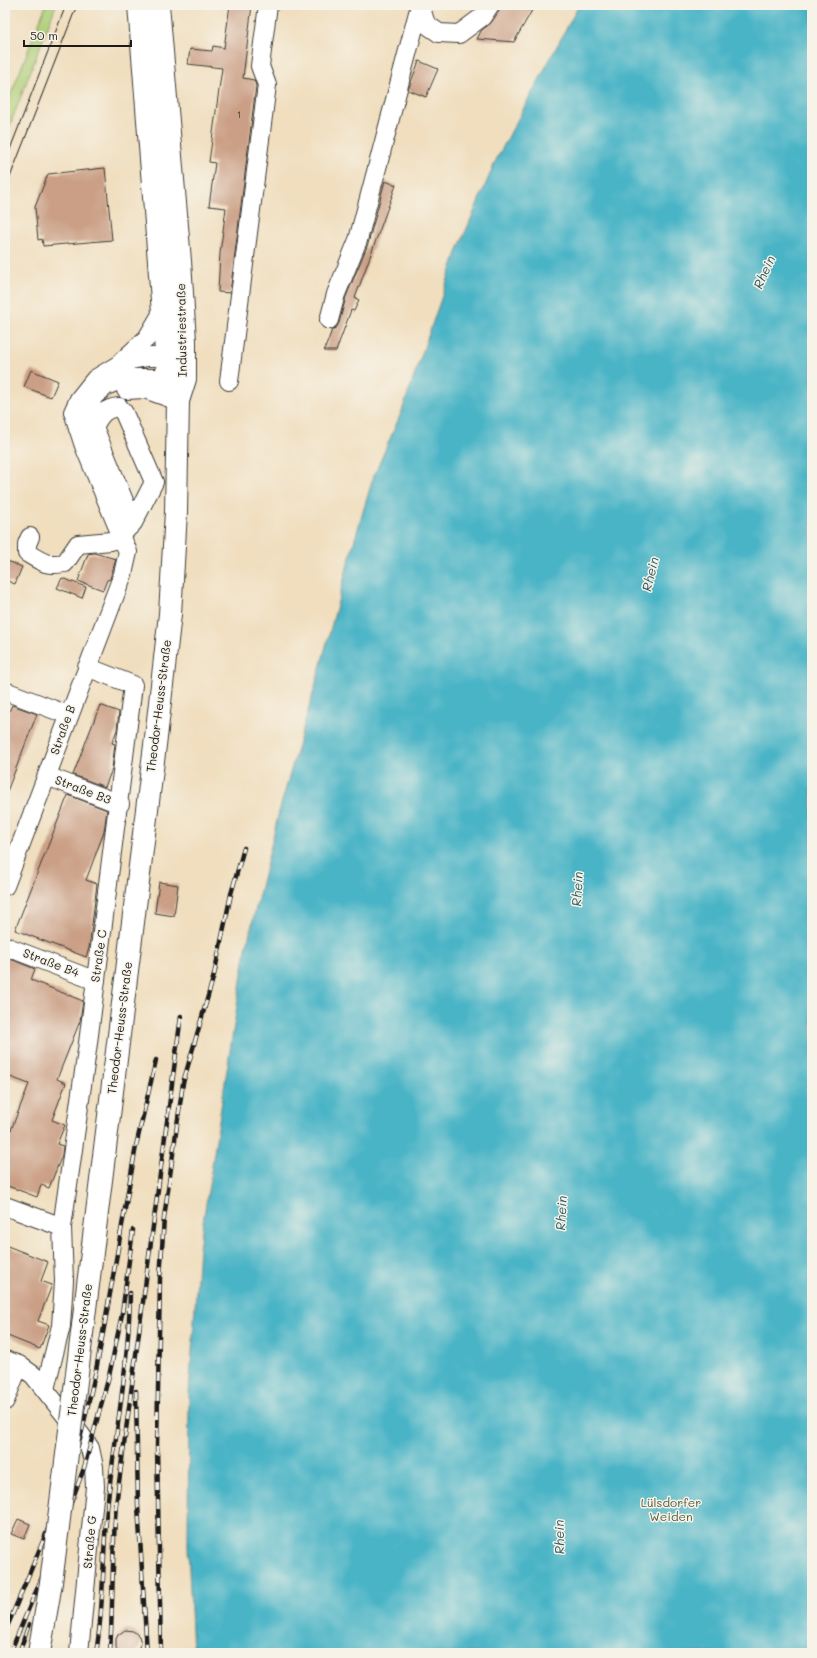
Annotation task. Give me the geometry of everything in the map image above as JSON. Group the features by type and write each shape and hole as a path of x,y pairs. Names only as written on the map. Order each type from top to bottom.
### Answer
{"main road":[{"name":"Industriestraße","path":"139,5 163,310 176,367"},
{"name":"Industriestraße","path":"158,5 180,260 176,367 178,401"},
{"name":"Theodor-Heuss-Straße","path":"39,1653 52,1575 170,614 176,512 178,401"}],"lane":[{"path":"229,380 267,85 260,66 268,5"},
{"path":"420,5 426,24 439,33 459,34 482,17 490,5"},
{"path":"329,320 336,294 358,240 420,5"},
{"path":"118,365 147,338 163,310"},
{"path":"127,529 84,446 74,412 79,399 95,379 118,365 131,360 176,367"},
{"path":"78,429 94,396 106,386 125,378 176,367"},
{"path":"87,412 108,396 127,390 145,389 178,401"},
{"path":"30,537 27,544 28,553 38,560 52,565 65,563 78,544 110,541 127,529 154,482 124,413 119,407 111,407 101,414 94,427 127,529"},
{"name":"Straße B","path":"5,886 47,776 68,715 123,574 128,552 127,529"},
{"name":"Straße C","path":"45,1389 61,1326 64,1281 62,1227 120,804 134,685 87,666"},
{"path":"5,691 68,715"},
{"name":"Straße B3","path":"47,776 120,804"},
{"name":"Straße B4","path":"5,946 96,981"},
{"path":"5,1206 62,1227"},
{"path":"5,1401 12,1363"},
{"name":"Straße G","path":"12,1363 33,1375 90,1448 94,1467 95,1487 79,1653"}],"green space":[{"path":"46,5 56,5 5,138 5,109"}],"water":[{"name":"Rhein","path":"579,5 812,5 812,1653 193,1653 188,1547 189,1395 199,1248 246,949 279,812 373,478 402,411 459,247 496,160"}],"building":[{"path":"230,5 252,5 243,78 254,80 256,86 230,293 218,292 220,253 226,208 209,206 215,163 209,162 222,68 188,64 190,49 212,51 213,46 224,48"},
{"path":"500,5 535,5 514,42 477,39 481,31 491,23 499,11"},
{"path":"419,61 438,69 426,97 408,90"},
{"path":"105,168 112,240 43,246 42,239 38,240 35,207 48,174"},
{"path":"385,181 396,185 355,298 359,300 354,311 351,310 336,351 324,351 332,330 337,327 339,323 346,297 368,244"},
{"path":"31,370 58,381 51,397 24,387"},
{"path":"94,553 116,559 110,579 107,580 103,590 78,581 88,554"},
{"path":"5,560 22,567 15,584 5,580"},
{"path":"62,578 86,587 82,598 57,588"},
{"path":"12,705 37,714 6,794 5,721"},
{"path":"100,705 119,712 117,730 112,743 115,744 112,769 105,787 73,775"},
{"path":"68,795 107,810 104,832 86,880 97,884 89,948 86,957 15,930"},
{"path":"159,882 178,885 174,916 155,913"},
{"path":"5,957 35,969 31,980 83,1001 80,1021 57,1079 66,1083 52,1120 65,1125 57,1144 63,1146 62,1155 49,1188 41,1185 37,1197 5,1185 5,1128 11,1130 29,1084 5,1075"},
{"path":"5,1245 48,1262 41,1281 52,1285 38,1321 49,1325 40,1349 5,1335"},
{"path":"18,1519 30,1524 24,1539 11,1534"},
{"path":"125,1630 133,1631 139,1636 141,1643 136,1653 120,1653 116,1648 116,1639 118,1635"}],"tram line":[{"path":"5,162 66,5"},
{"path":"5,190 77,5"}],"railway":[{"path":"161,1653 157,1447 160,1279 164,1218 183,1083 214,975 231,894 244,848"},
{"path":"110,1653 116,1505 181,1016"},
{"path":"5,1632 63,1493 81,1435 96,1370 136,1146 156,1060"},
{"path":"10,1653 53,1551 84,1468 109,1376 122,1314 133,1230"},
{"path":"96,1653 101,1615 106,1518 125,1370 130,1293"},
{"path":"136,1391 138,1505 147,1653"},
{"path":"19,1653 29,1624"}],"park label":[{"name":"Lülsdorfer Weiden","path":"671,1510"}]}
